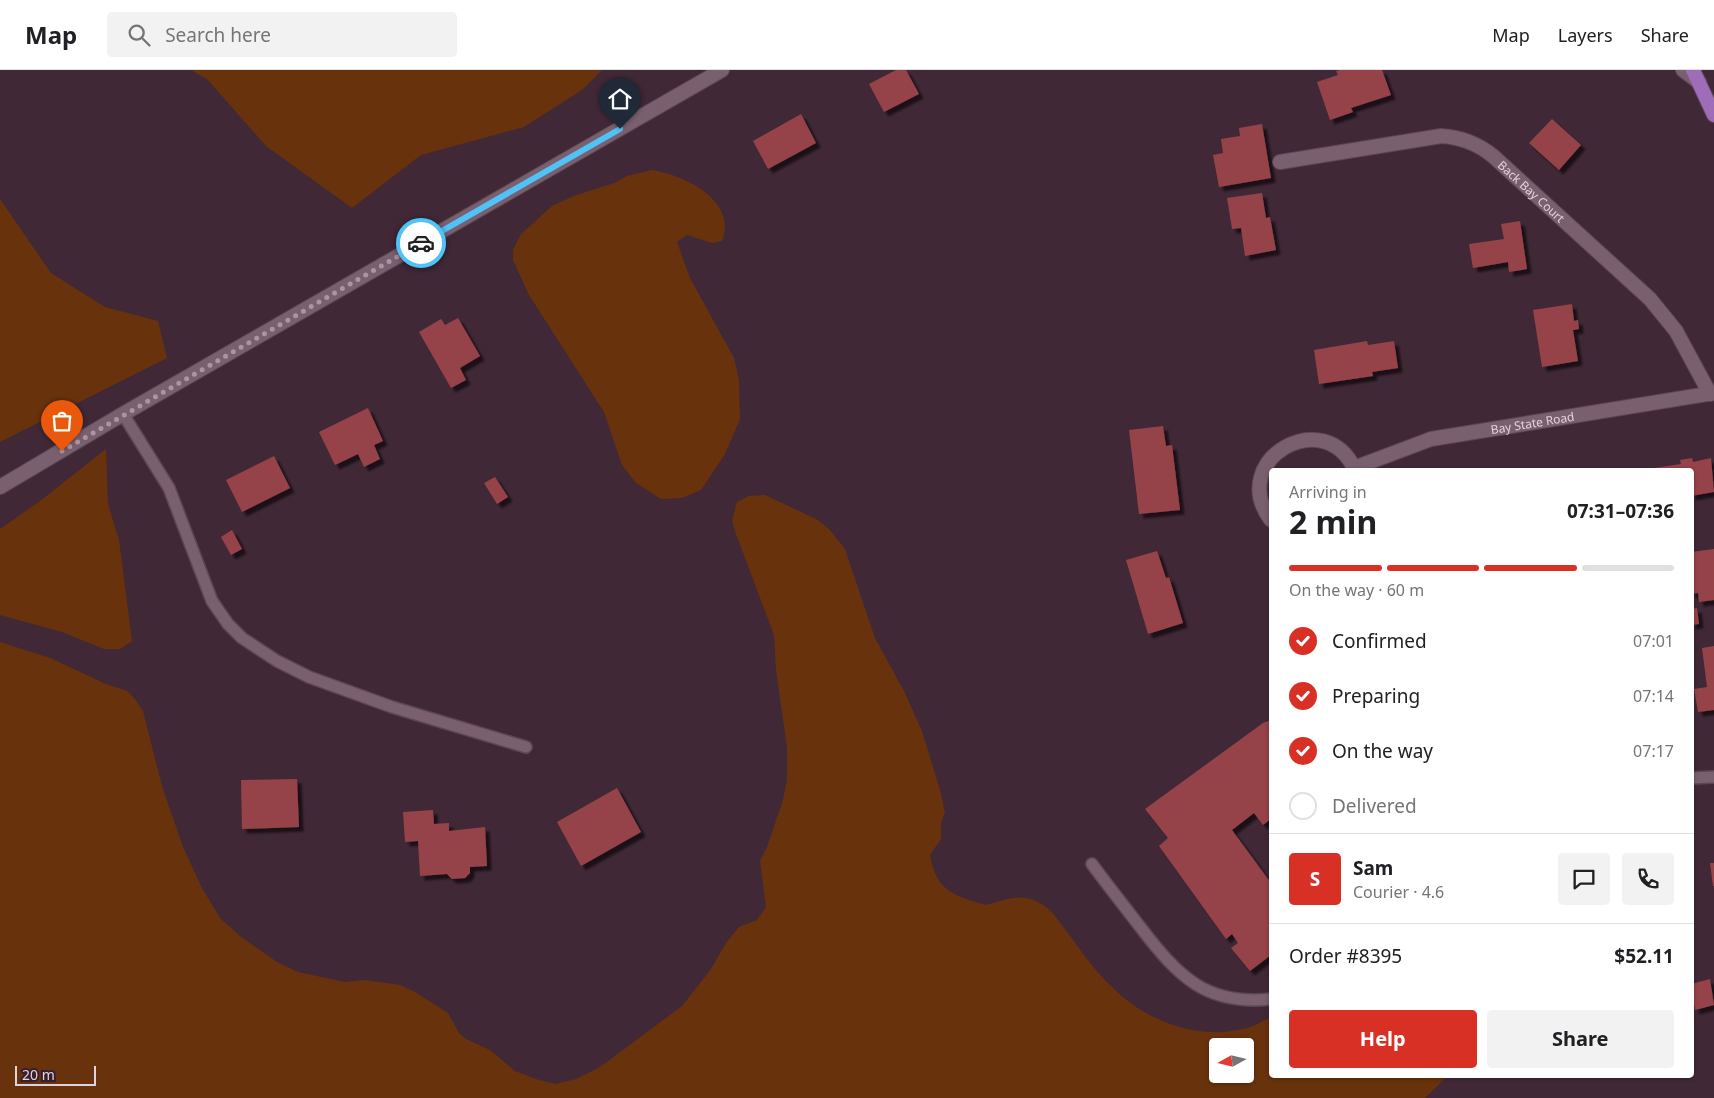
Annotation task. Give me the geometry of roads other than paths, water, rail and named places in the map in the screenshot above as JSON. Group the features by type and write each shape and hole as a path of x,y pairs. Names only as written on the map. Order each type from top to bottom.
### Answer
{"main road":[{"path":"1696,76 1714,115"}],"street":[{"path":"0,488 123,414 722,70"},
{"path":"1682,70 1696,76"},
{"name":"Back Bay Court","path":"1280,162 1440,136 1472,142 1493,156 1650,298 1676,331 1712,394"},
{"name":"Bay State Road","path":"1358,468 1431,439 1712,394"},
{"name":"Bay State Road","path":"1269,516 1262,502 1260,482 1267,464 1273,456 1288,444 1307,440 1326,442 1343,452 1354,468"}],"lane":[{"path":"123,414 169,488 212,601 228,624 242,638 277,661 310,677 392,707 526,747"},
{"path":"1694,778 1714,777"},
{"path":"1092,864 1165,959 1190,982 1221,996 1255,1001 1269,999"}]}
